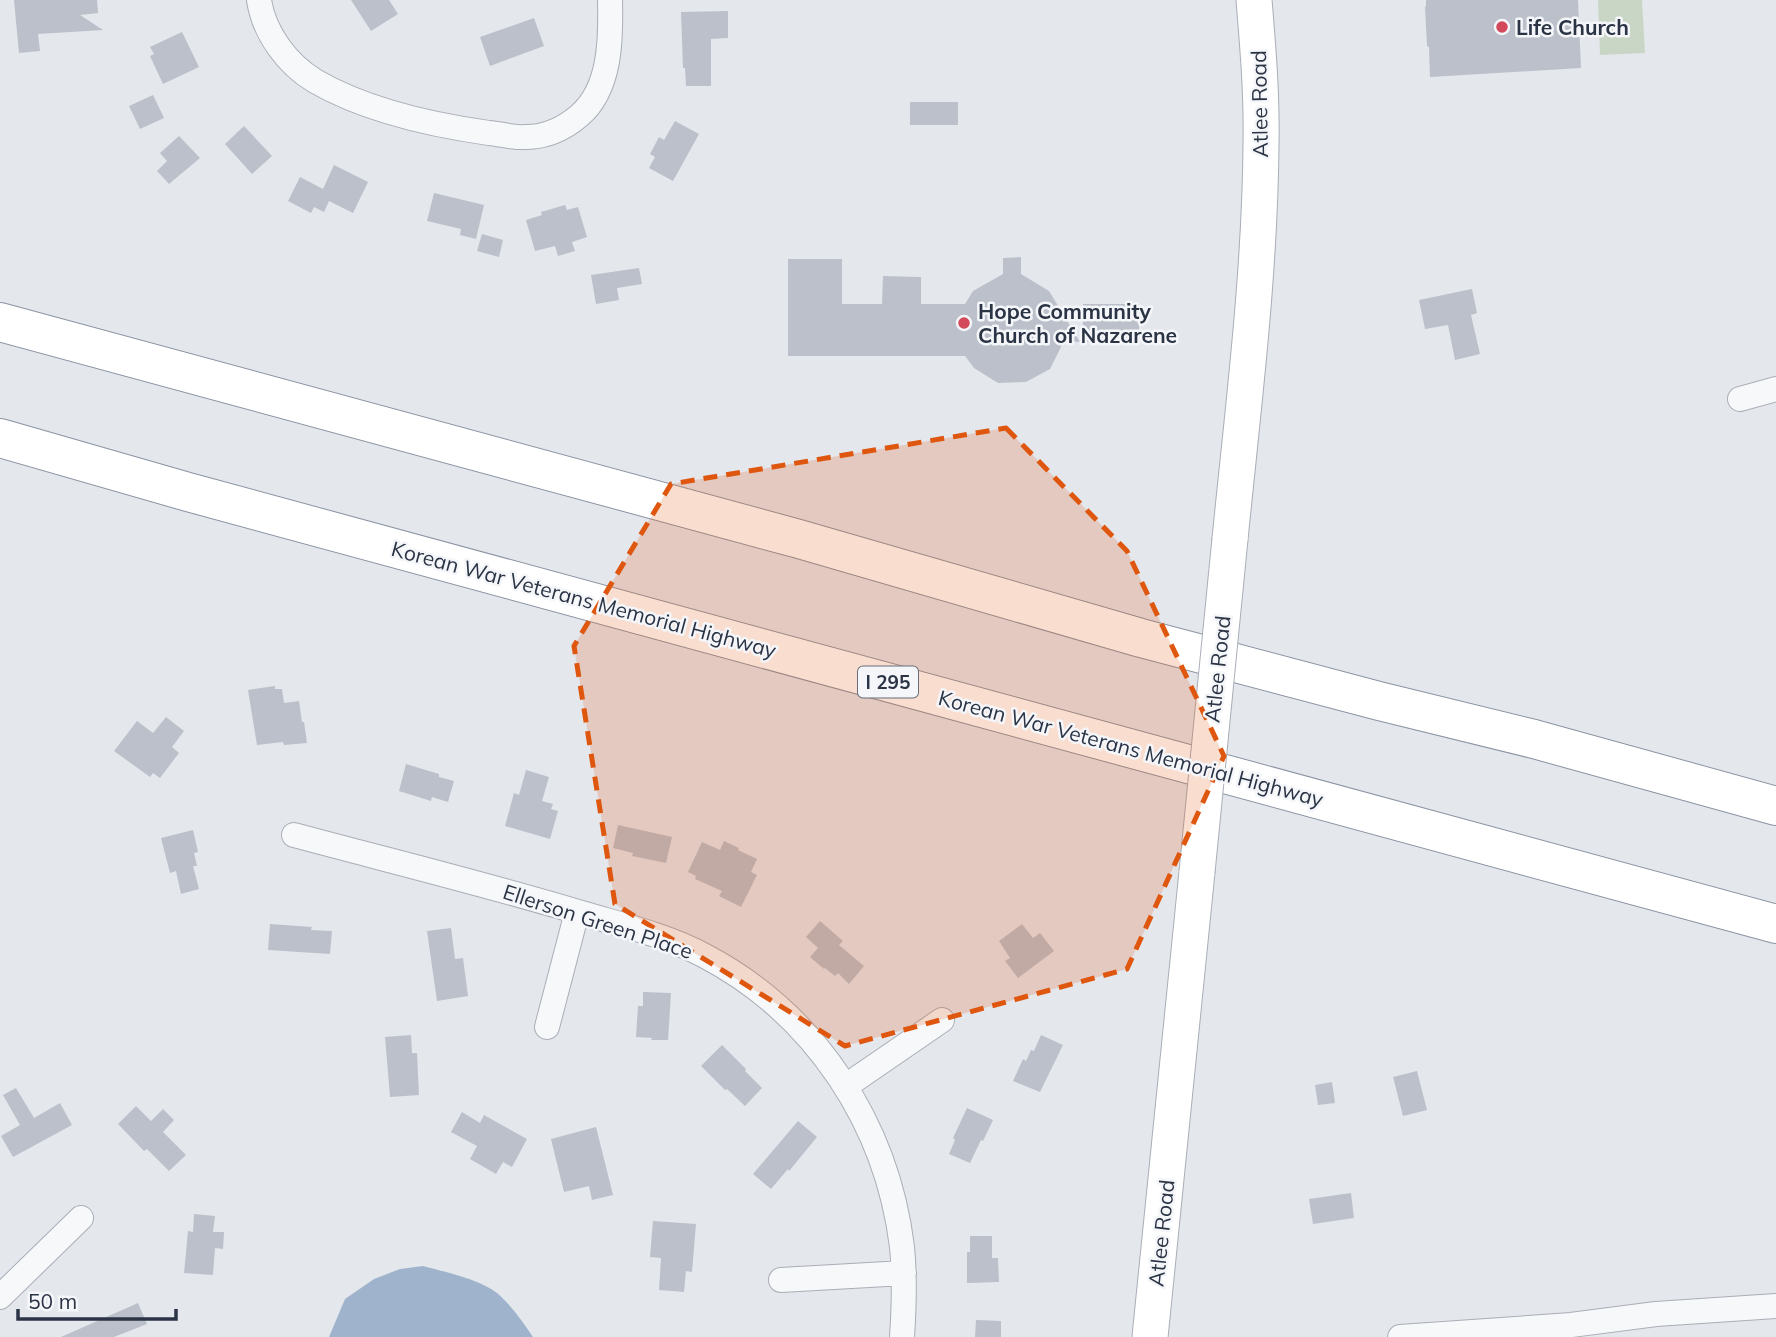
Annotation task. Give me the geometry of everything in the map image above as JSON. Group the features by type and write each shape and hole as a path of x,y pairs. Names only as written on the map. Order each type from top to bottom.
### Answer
{"highway":[{"path":"0,322 799,540 1141,638 1534,739 1776,806"},
{"name":"Korean War Veterans Memorial Highway","path":"0,438 188,492 1776,925"}],"main road":[{"name":"Atlee Road","path":"1150,1337 1248,356 1259,220 1261,142 1259,55 1254,0"}],"street":[{"path":"259,0 267,27 282,52 314,81 358,101 412,118 469,130 526,137 565,127 581,115 591,102 601,84 609,47 610,0"},
{"path":"1740,400 1776,389"},
{"name":"Ellerson Green Place","path":"294,835 531,898 665,939 704,955 740,976 774,1002 804,1031 831,1064 866,1122 879,1153 894,1202 901,1247 904,1273 902,1337"},
{"path":"547,1027 577,912"},
{"path":"846,1086 942,1020"},
{"path":"0,1297 82,1218"},
{"path":"781,1280 904,1273"},
{"path":"1400,1337 1776,1306"}],"highlighted area":[{"path":"1006,428 1127,551 1224,756 1127,969 845,1046 615,904 574,646 671,484"}],"green space":[{"path":"1598,0 1642,0 1645,53 1600,55"}],"water":[{"path":"423,1266 462,1276 490,1288 507,1303 533,1337 329,1337 345,1299 374,1279 400,1269"}],"building":[{"path":"14,0 97,0 98,13 80,15 103,30 38,34 40,51 19,53"},
{"path":"351,0 389,0 398,14 371,31"},
{"name":"Life Church","path":"1426,0 1578,0 1581,68 1430,77"},
{"path":"728,11 728,38 711,39 711,86 686,86 681,12"},
{"path":"534,18 544,46 490,66 480,37"},
{"path":"182,32 199,67 163,84 150,56 154,54 150,47"},
{"path":"153,95 164,118 140,129 129,106"},
{"path":"910,102 958,102 958,125 910,125"},
{"path":"675,121 699,134 673,181 649,168 655,157 650,154 659,137 664,140"},
{"path":"244,126 272,156 252,174 225,144"},
{"path":"179,136 200,158 169,184 157,171 167,161 160,153"},
{"path":"334,165 368,182 353,213 329,201 324,212 314,207 311,213 288,201 300,177 323,189"},
{"path":"434,193 484,205 476,239 460,235 461,229 427,221"},
{"path":"565,205 567,210 578,207 587,237 572,242 575,251 558,256 555,246 535,251 526,220"},
{"path":"482,234 503,240 499,257 477,251"},
{"name":"Hope Community Church of Nazarene","path":"1021,257 1021,274 1049,291 1080,342 1064,341 1050,369 1026,382 998,383 974,368 965,356 788,356 788,259 842,259 842,304 882,304 883,276 921,277 921,304 965,304 973,291 1003,274 1003,258"},
{"path":"639,268 642,284 617,288 619,300 596,304 591,275"},
{"path":"1472,289 1477,313 1471,315 1480,354 1455,360 1448,325 1425,329 1419,300"},
{"path":"1083,304 1139,304 1139,343 1083,342"},
{"path":"275,686 275,689 282,689 284,703 299,701 307,743 257,745 248,690"},
{"path":"166,717 184,731 172,747 179,753 160,778 153,773 150,777 114,751 137,721 153,733"},
{"path":"406,764 454,781 448,802 432,797 431,801 399,791"},
{"path":"526,770 549,777 542,801 553,804 551,809 558,811 550,839 505,826 514,793 519,795"},
{"path":"618,825 672,837 666,863 632,856 633,853 613,848"},
{"path":"193,830 198,852 194,853 197,866 193,866 199,889 181,894 176,871 170,873 161,838"},
{"path":"724,841 757,859 751,872 757,875 741,907 719,896 722,891 695,879 696,876 688,872 702,842 720,850"},
{"path":"820,921 843,941 839,945 864,966 849,984 838,973 835,976 810,957 818,948 806,937"},
{"path":"270,924 332,931 330,954 268,950"},
{"path":"1022,924 1033,938 1040,933 1054,951 1018,978 1005,961 1010,958 999,941"},
{"path":"451,928 455,959 463,958 468,996 437,1001 427,931"},
{"path":"643,992 671,993 668,1040 636,1037 638,1006 643,1006"},
{"path":"411,1035 412,1053 417,1053 419,1095 390,1097 385,1037"},
{"path":"1041,1035 1063,1045 1040,1092 1013,1081 1023,1059 1026,1061 1031,1050 1034,1051"},
{"path":"722,1045 762,1088 745,1106 701,1066"},
{"path":"1417,1071 1427,1110 1403,1116 1393,1077"},
{"path":"1332,1082 1335,1103 1318,1105 1315,1085"},
{"path":"16,1088 34,1118 60,1103 72,1125 13,1157 1,1136 20,1125 3,1095"},
{"path":"136,1106 151,1121 163,1109 174,1120 163,1132 186,1155 169,1171 147,1149 144,1151 118,1124"},
{"path":"967,1108 993,1120 970,1163 949,1154 955,1140 953,1138"},
{"path":"462,1112 480,1123 484,1115 527,1139 512,1167 503,1162 496,1174 470,1159 477,1146 451,1132"},
{"path":"798,1121 817,1137 771,1189 753,1174"},
{"path":"596,1127 613,1195 592,1200 589,1186 564,1192 551,1139"},
{"path":"1351,1193 1354,1218 1313,1224 1309,1199"},
{"path":"194,1214 215,1216 213,1232 224,1232 223,1249 215,1248 213,1275 184,1273 188,1231 193,1232"},
{"path":"653,1221 696,1224 692,1272 686,1271 684,1292 659,1290 661,1258 650,1257"},
{"path":"970,1236 992,1236 992,1258 998,1258 999,1282 967,1283"},
{"path":"138,1303 147,1324 114,1337 61,1337"},
{"path":"976,1320 1001,1321 1001,1337 975,1337"}],"place":[{"name":"Life Church","path":"1502,27"},
{"name":"Hope Community Church of Nazarene","path":"964,323"}]}
